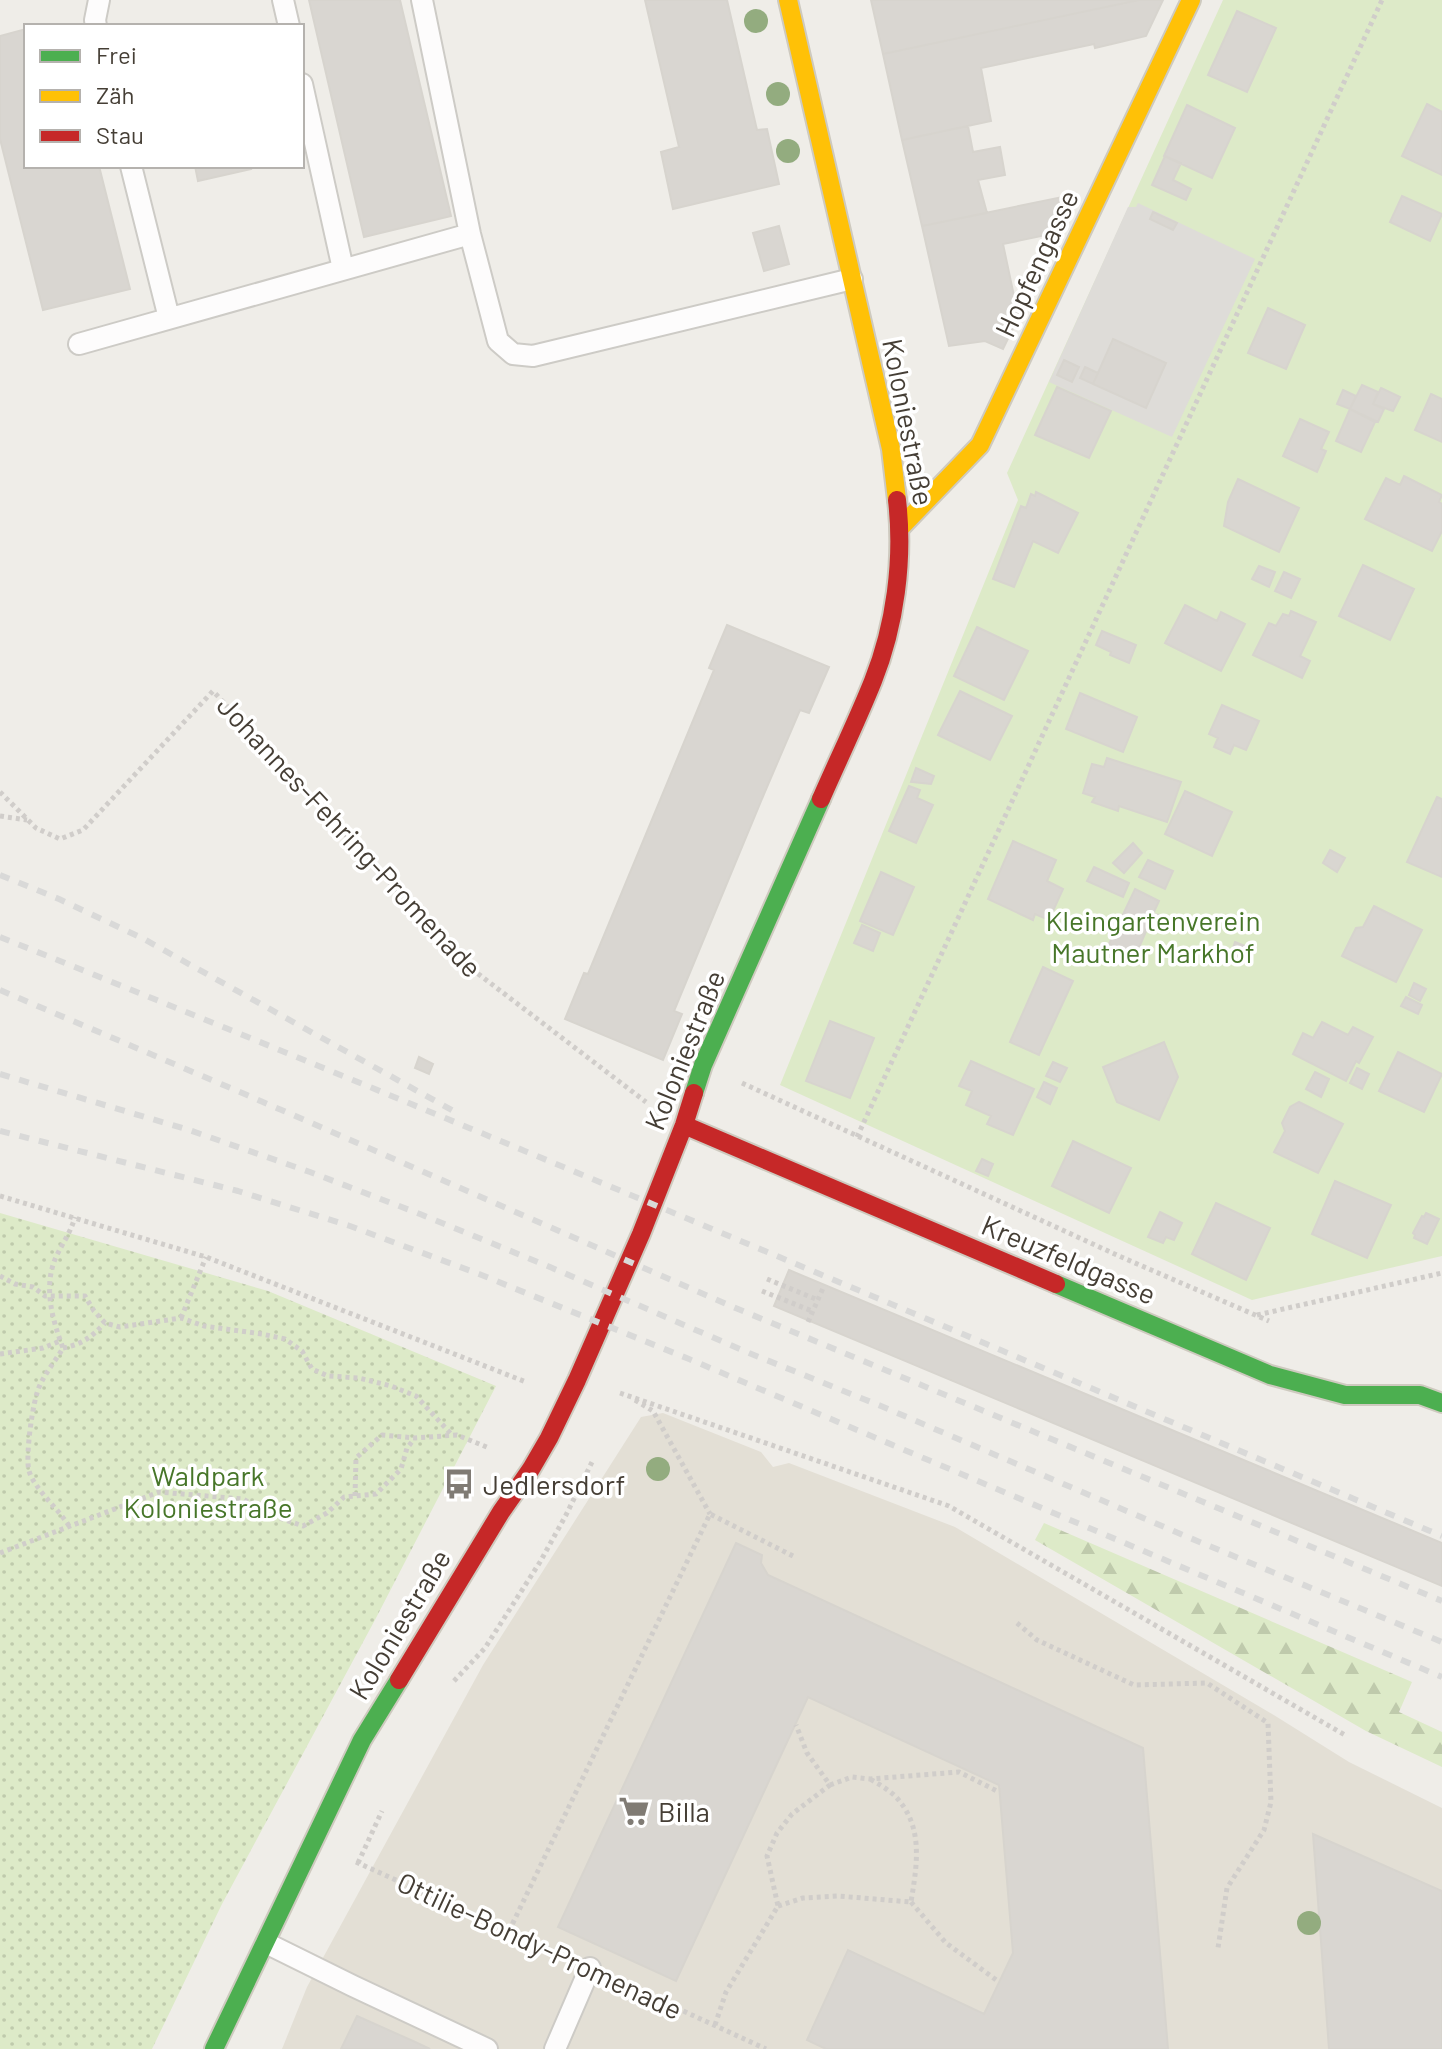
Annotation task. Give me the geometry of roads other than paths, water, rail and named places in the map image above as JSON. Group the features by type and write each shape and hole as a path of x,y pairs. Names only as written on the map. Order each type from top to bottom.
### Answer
{"street":[{"name":"Koloniestraße","path":"214,2049 362,1740 501,1512 531,1469 577,1380 641,1234 684,1125 703,1065 874,679 888,631 897,580 900,528 891,449 788,0"},
{"name":"Hopfengasse","path":"900,528 980,445 1191,0"},
{"name":"Kreuzfeldgasse","path":"684,1125 1270,1375 1345,1395 1420,1395 1442,1403"}],"lane":[{"path":"96,24 99,0"},
{"path":"283,0 289,24"},
{"path":"422,0 470,234 498,341 513,354 533,356 852,279"},
{"path":"304,93 343,269"},
{"path":"132,168 169,318"},
{"path":"79,344 470,234"},
{"path":"266,1943 487,2049"},
{"path":"555,2049 590,1968"}],"railway":[{"path":"0,875 142,938 457,1113"},
{"path":"0,937 542,1158 1442,1536"},
{"path":"0,990 738,1309 1442,1601"},
{"path":"0,1074 189,1130 420,1214 1442,1642"},
{"path":"0,1131 238,1191 350,1226 479,1274 689,1359 1442,1677"}],"place":[{"name":"Jedlersdorf","path":"459,1484"},
{"name":"Billa","path":"634,1811"}],"park label":[{"name":"Kleingartenverein Mautner Markhof","path":"1153,936"},
{"name":"Waldpark Koloniestraße","path":"208,1491"}]}
